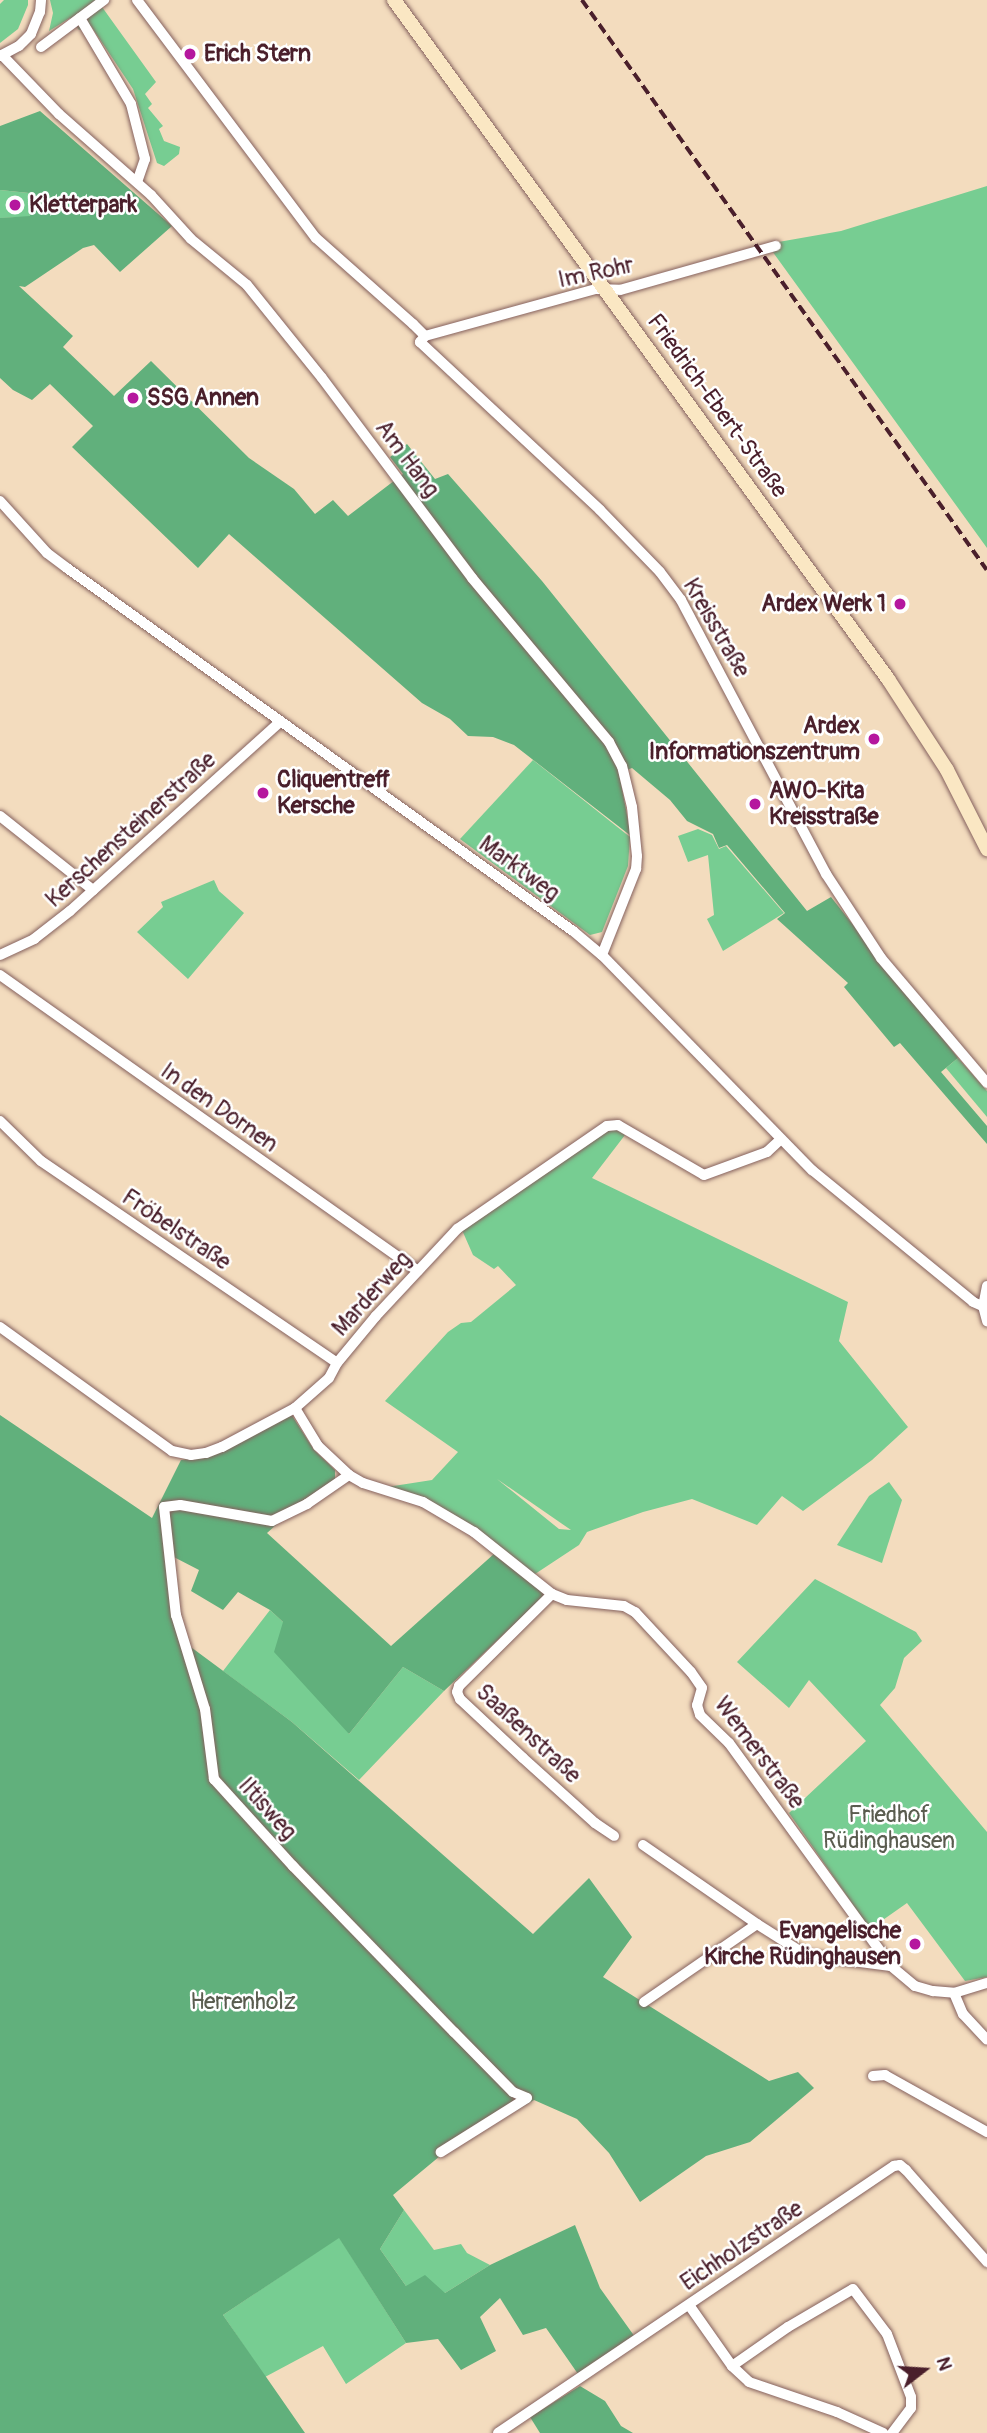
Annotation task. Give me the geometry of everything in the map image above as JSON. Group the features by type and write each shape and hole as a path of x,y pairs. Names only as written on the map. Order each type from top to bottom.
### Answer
{"street":[{"path":"1,55 19,46 31,34 40,12 41,0"},
{"path":"41,47 56,33 104,0"},
{"name":"Kreisstraße","path":"137,0 310,231 425,336 420,342 600,510 660,572 681,600 826,874 881,958 987,1083"},
{"name":"Friedrich-Ebert-Straße","path":"394,0 888,679 947,770 987,849"},
{"path":"80,18 131,104 145,159 137,182"},
{"name":"Am Hang","path":"1,55 68,123 116,167 137,182 191,239 247,285 472,578 609,742 622,766 638,845 636,869 602,955"},
{"name":"Im Rohr","path":"425,336 596,289 620,290 776,246"},
{"name":"Marktweg","path":"0,501 47,553 602,955 781,1139 852,1203 973,1302 985,1307"},
{"name":"Kerschensteinerstraße","path":"0,955 53,926 280,722"},
{"path":"0,816 93,890"},
{"name":"In den Dornen","path":"0,975 418,1271"},
{"name":"Fröbelstraße","path":"0,1121 41,1161 337,1363"},
{"name":"Marderweg","path":"0,1327 172,1451 191,1455 222,1447 295,1408 329,1378 337,1363 457,1229 607,1126 618,1125 704,1175 767,1152 781,1139"},
{"path":"987,1286 987,1321"},
{"name":"Wemerstraße","path":"295,1408 318,1446 349,1475 363,1483 423,1502 474,1532 552,1594 575,1601 624,1606 635,1612 707,1687 697,1705 700,1715 729,1743 891,1966 915,1986 954,1993 987,1983"},
{"name":"Iltisweg","path":"349,1475 307,1504 272,1521 180,1505 164,1507 176,1615 205,1709 214,1779 293,1866 454,2032 513,2092 527,2098 441,2151"},
{"name":"Saaßenstraße","path":"552,1594 458,1686 457,1692 460,1699 523,1758 595,1823 614,1836"},
{"path":"643,1845 806,1955 891,1966"},
{"path":"644,2002 757,1924"},
{"path":"954,1993 962,2014 987,2040"},
{"path":"873,2076 885,2075 987,2132"},
{"name":"Eichholzstraße","path":"498,2433 900,2165 987,2262"},
{"path":"732,2367 788,2328 853,2289 887,2334 911,2397 911,2408 892,2433"},
{"path":"689,2305 732,2367 749,2382 837,2412 883,2433"}],"green space":[{"path":"4,0 28,0 28,5 18,29 0,43 0,4"},
{"path":"50,0 97,0 156,82 145,94 152,104 148,108 163,126 159,129 164,141 180,147 179,154 164,166 157,163 133,89 91,26 79,30 70,18 49,31 53,13"},
{"path":"40,111 172,226 120,272 94,245 83,248 25,287 19,286 73,336 63,347 114,396 151,361 249,458 294,489 315,514 333,500 348,516 403,474 390,457 407,444 435,479 448,474 542,581 807,911 831,897 958,1058 941,1072 987,1126 987,1144 900,1043 894,1047 844,987 848,983 777,919 785,913 727,845 719,848 713,834 687,821 670,800 632,768 619,773 631,836 514,745 493,737 468,736 450,719 422,703 229,534 198,568 72,447 93,426 50,384 32,400 13,390 0,378 0,218 30,216 29,193 0,190 0,126"},
{"path":"987,186 987,548 767,244 841,231"},
{"name":"Kletterpark","path":"0,190 29,193 30,217 0,218"},
{"path":"533,760 630,837 628,866 602,932 590,935 460,839"},
{"path":"698,829 712,835 719,849 726,846 784,913 723,951 707,919 714,915 708,855 688,862 678,836"},
{"path":"214,880 219,891 244,913 188,979 137,932 163,907 161,902"},
{"path":"958,1058 987,1091 987,1117 946,1068"},
{"path":"615,1128 625,1135 592,1178 848,1302 839,1341 908,1427 872,1460 803,1511 782,1496 757,1525 692,1499 643,1512 587,1532 579,1545 532,1576 475,1530 387,1487 432,1480 458,1452 385,1401 448,1332 461,1323 471,1322 516,1285 498,1266 494,1269 473,1255 462,1230 605,1131","holes":["497,1479 571,1530 559,1529"]},
{"name":"Herrenholz","path":"291,1414 314,1450 335,1470 335,1479 304,1500 267,1533 391,1646 495,1553 546,1594 444,1691 403,1667 349,1734 274,1652 283,1622 270,1610 238,1592 223,1610 191,1591 199,1570 166,1553 180,1639 292,1722 533,1934 589,1878 632,1937 603,1977 769,2081 798,2072 814,2088 750,2142 706,2156 640,2202 609,2153 577,2119 534,2100 440,2156 393,2195 404,2210 380,2249 406,2286 425,2275 445,2293 490,2265 575,2225 600,2288 635,2337 578,2374 546,2328 523,2335 500,2298 480,2317 496,2351 461,2370 438,2339 406,2343 339,2238 223,2315 305,2433 0,2433 0,1415 152,1518 181,1460 204,1457"},
{"path":"889,1482 902,1500 882,1563 837,1545 869,1496"},
{"name":"Friedhof Rüdinghausen","path":"815,1579 916,1632 922,1641 904,1658 895,1688 880,1705 987,1832 987,1977 965,1981 907,1903 870,1929 789,1813 866,1741 809,1680 789,1708 737,1662"},
{"path":"270,1610 283,1622 349,1734 403,1667 444,1691 359,1780 292,1722 223,1671"},
{"path":"404,2210 434,2250 461,2244 467,2253 490,2265 445,2293 406,2286 380,2249"},
{"path":"339,2237 406,2343 346,2384 323,2346 265,2377 223,2315"},
{"path":"580,2386 605,2401 621,2426 633,2433 540,2433 530,2417"}],"railway":[{"path":"582,0 987,570"}],"place":[{"name":"Erich Stern","path":"190,54"},
{"name":"Kletterpark","path":"15,205"},
{"name":"SSG Annen","path":"133,398"},
{"name":"Ardex Werk 1","path":"900,604"},
{"name":"Ardex Informationszentrum","path":"874,739"},
{"name":"Cliquentreff Kersche","path":"263,793"},
{"name":"AWO-Kita Kreisstraße","path":"755,804"},
{"name":"Evangelische Kirche Rüdinghausen","path":"915,1944"}]}
